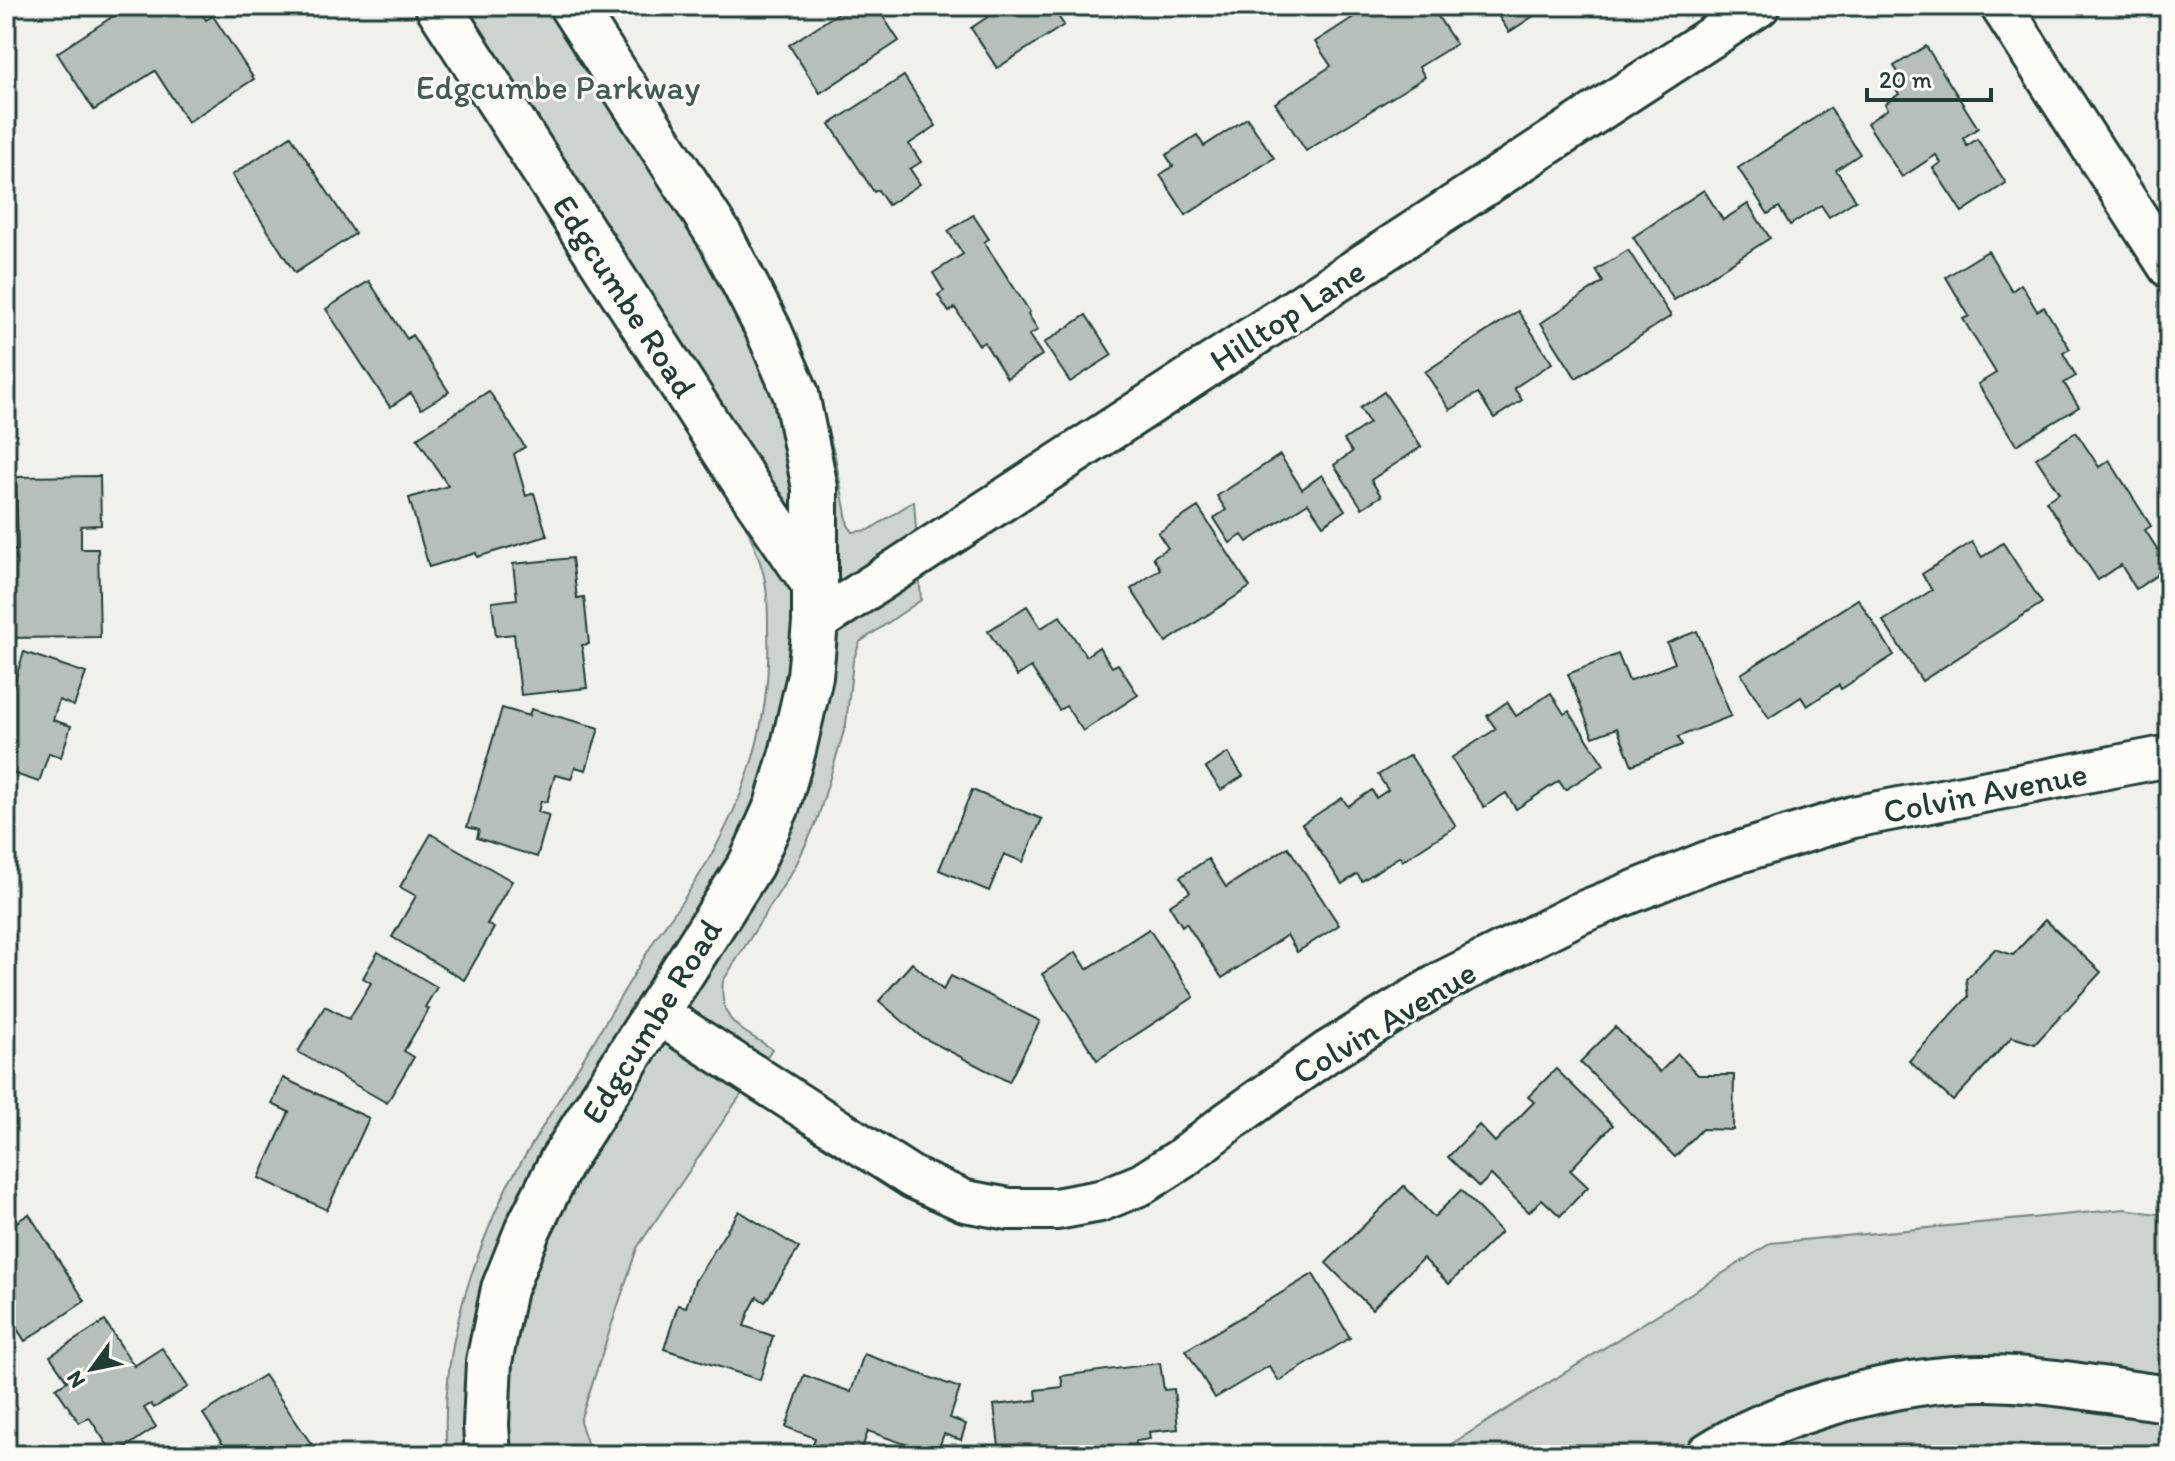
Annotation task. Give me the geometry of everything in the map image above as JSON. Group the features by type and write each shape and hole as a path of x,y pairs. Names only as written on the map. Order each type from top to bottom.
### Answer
{"street":[{"name":"Edgcumbe Road","path":"438,6 748,487 815,604"},
{"name":"Edgcumbe Road","path":"488,1455 489,1362 504,1289 528,1229 562,1161 751,864 777,806 810,676 815,604 815,488 796,394 768,329 721,238 572,6"},
{"name":"Hilltop Lane","path":"815,604 1759,6"},
{"path":"2001,6 2169,267"},
{"name":"Colvin Avenue","path":"657,1013 913,1178 965,1201 1009,1209 1056,1209 1100,1201 1142,1184 1340,1044 1444,981 1580,913 1707,862 1853,817 2169,756"},
{"path":"1709,1455 1757,1428 1800,1412 1925,1382 1987,1378 2169,1399"}],"green space":[{"name":"Edgcumbe Parkway","path":"412,6 598,6 728,206 782,305 823,413 848,525 853,532 869,530 914,501 921,600 860,642 853,661 846,724 817,821 795,867 723,981 722,995 728,1016 742,1030 772,1049 637,1248 580,1421 591,1455 447,1455 447,1384 452,1350 468,1284 507,1186 657,936 705,867 741,794 754,756 768,675 766,587 752,541 730,493"},
{"path":"2125,1209 2169,1216 2169,1455 2109,1455 2011,1444 1920,1449 1884,1455 1434,1455 1771,1243"}],"building":[{"path":"118,6 197,6 206,20 213,16 254,79 188,122 155,71 94,110 57,53 121,11"},
{"path":"849,6 876,6 899,41 820,93 789,45"},
{"path":"1004,6 1051,6 1064,25 997,68 971,28"},
{"path":"1400,6 1431,6 1456,44 1419,67 1425,77 1306,151 1275,103 1331,66 1315,42 1366,9 1372,17 1382,10 1385,15"},
{"path":"1492,6 1549,6 1509,32"},
{"path":"1926,46 1978,128 1963,138 1967,146 1977,139 2006,183 1962,212 1933,168 1941,163 1936,155 1902,177 1867,123 1888,109 1885,104 1899,94 1894,86 1903,80 1894,66"},
{"path":"904,76 936,126 909,144 921,162 910,169 920,184 888,205 878,190 874,192 830,124"},
{"path":"1830,108 1860,154 1836,170 1856,200 1829,217 1821,205 1790,225 1779,207 1768,214 1738,168"},
{"path":"1247,118 1274,158 1186,215 1160,175 1173,166 1166,155 1197,135 1204,146"},
{"path":"291,136 355,234 295,273 232,175"},
{"path":"1704,190 1723,220 1748,204 1770,238 1674,300 1633,237"},
{"path":"973,215 989,239 984,242 1030,312 1028,314 1038,330 1029,335 1042,355 1007,378 984,342 979,345 955,308 949,312 938,295 944,291 933,273 963,254 948,231"},
{"path":"1628,250 1671,316 1576,378 1541,323 1603,282 1596,270"},
{"path":"1988,251 2012,291 2021,284 2037,311 2044,307 2070,349 2063,353 2076,376 2064,383 2079,407 2016,445 1978,384 1996,373 1963,319 1969,316 1946,277"},
{"path":"369,281 407,339 412,335 449,392 421,409 411,393 390,407 326,309"},
{"path":"1518,311 1552,363 1514,388 1522,400 1494,418 1478,393 1450,410 1425,372"},
{"path":"1086,315 1112,355 1070,382 1044,343"},
{"path":"489,391 525,447 514,454 526,496 534,493 547,536 477,557 476,553 429,567 409,498 448,486 417,438"},
{"path":"1384,392 1421,447 1371,480 1381,496 1362,508 1334,465 1352,452 1344,440 1369,423 1360,408"},
{"path":"2076,432 2099,467 2109,460 2151,526 2145,530 2169,567 2136,589 2121,565 2098,580 2046,501 2059,493 2036,458"},
{"path":"1280,455 1302,489 1322,475 1345,510 1323,525 1308,503 1247,542 1242,535 1230,543 1214,518 1226,510 1217,496"},
{"path":"100,476 101,525 81,526 81,549 98,549 100,637 6,638 6,551 18,550 16,477"},
{"path":"1198,507 1250,587 1166,642 1131,589 1160,569 1153,557 1168,548 1158,533"},
{"path":"1972,542 1982,557 2003,543 2042,603 1922,681 1883,621 1932,590 1922,574"},
{"path":"572,558 577,598 584,597 589,644 582,645 587,688 521,695 514,634 496,636 492,602 517,599 513,564"},
{"path":"1858,599 1894,655 1841,689 1839,685 1807,706 1801,697 1769,718 1741,674"},
{"path":"1027,606 1041,628 1060,616 1086,656 1099,647 1112,667 1118,664 1138,695 1083,731 1066,706 1059,710 1031,667 1017,676 988,631"},
{"path":"1697,631 1731,716 1678,737 1682,745 1632,765 1617,728 1593,737 1568,674 1618,654 1629,681 1675,663 1667,643"},
{"path":"24,652 86,673 74,706 59,700 53,720 71,726 61,757 49,753 39,782 6,771 6,688 12,690"},
{"path":"1551,693 1564,714 1569,711 1604,765 1565,790 1559,781 1516,809 1506,793 1484,807 1451,758 1496,729 1487,716 1507,702 1516,716"},
{"path":"502,708 529,716 531,709 599,728 586,770 575,767 571,779 555,775 547,802 541,801 538,812 549,815 537,857 477,838 479,830 467,827"},
{"path":"1228,753 1243,776 1221,790 1206,768"},
{"path":"1410,755 1456,826 1402,861 1400,856 1362,881 1357,874 1342,884 1302,824 1342,798 1348,806 1372,790 1376,798 1388,790 1378,775"},
{"path":"972,790 1042,819 1023,862 1004,854 989,891 939,870"},
{"path":"431,834 512,881 487,924 494,928 464,980 392,937 416,896 400,887"},
{"path":"1288,847 1339,925 1297,952 1287,935 1222,978 1186,923 1182,926 1169,905 1190,892 1180,877 1208,859 1226,887"},
{"path":"2045,920 2101,972 2035,1044 2012,1037 1953,1101 1909,1061 1968,997 1966,979 1995,949 2013,955"},
{"path":"1149,929 1194,997 1097,1060 1042,974 1076,952 1087,969"},
{"path":"378,952 437,987 425,1007 429,1009 404,1051 414,1057 387,1103 298,1052 325,1006 349,1019 371,983 363,978"},
{"path":"912,963 943,990 951,976 1040,1021 1009,1082 920,1036 879,1001"},
{"path":"1615,1027 1660,1072 1678,1054 1698,1075 1734,1075 1733,1130 1702,1129 1675,1157 1580,1062"},
{"path":"1556,1069 1613,1125 1570,1170 1588,1187 1560,1216 1542,1199 1529,1212 1491,1175 1479,1187 1448,1157 1479,1125 1495,1142 1534,1102 1528,1097"},
{"path":"283,1078 369,1118 327,1210 259,1178 289,1112 272,1104"},
{"path":"6,1178 17,1195 6,1203"},
{"path":"1404,1186 1434,1217 1461,1190 1501,1232 1449,1284 1423,1258 1372,1309 1326,1263"},
{"path":"739,1211 799,1248 765,1302 757,1297 744,1326 773,1336 760,1380 664,1349 678,1305 686,1307 695,1281"},
{"path":"29,1214 85,1301 25,1341 6,1312 6,1292 12,1288 6,1279 6,1229"},
{"path":"1313,1274 1350,1338 1279,1381 1269,1366 1215,1398 1186,1350"},
{"path":"105,1321 134,1366 162,1348 188,1387 154,1408 151,1404 144,1408 156,1427 114,1455 89,1417 79,1423 56,1388 67,1381 50,1356"},
{"path":"864,1354 960,1388 950,1418 966,1424 961,1440 944,1434 936,1455 868,1431 860,1454 848,1450 846,1455 809,1455 815,1438 786,1427 804,1375 851,1392"},
{"path":"1160,1363 1164,1390 1174,1389 1178,1429 1149,1432 1150,1439 1136,1441 1136,1455 1093,1455 1092,1447 1000,1455 994,1405 1037,1400 1036,1390 1063,1387 1061,1376"},
{"path":"264,1375 312,1445 308,1448 312,1455 230,1455 203,1414"}]}
